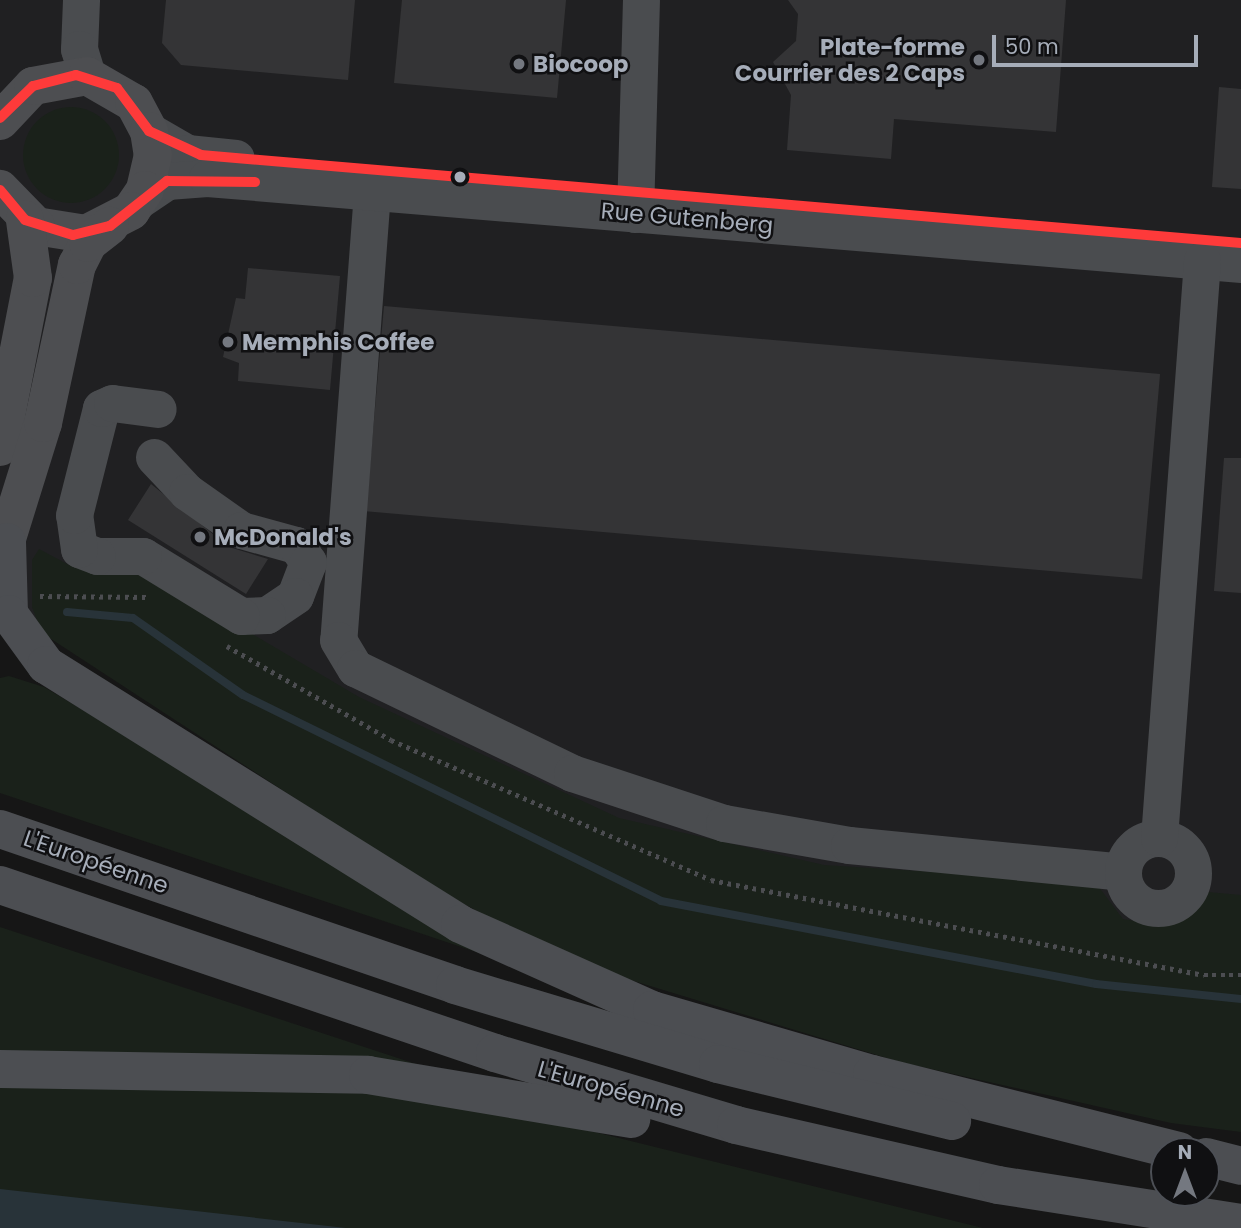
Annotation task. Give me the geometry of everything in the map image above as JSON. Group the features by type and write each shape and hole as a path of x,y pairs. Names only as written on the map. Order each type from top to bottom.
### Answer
{"highway":[{"path":"4,552 9,614 46,665"},
{"path":"0,648 46,665 420,901 543,966 652,1010 784,1050 1150,1143"},
{"name":"L'Européenne","path":"0,829 455,985 718,1064 942,1119 1150,1156"},
{"name":"L'Européenne","path":"0,885 546,1070 839,1151 1224,1221"},
{"path":"0,1069 368,1075 485,1090 745,1144 839,1151"},
{"path":"1220,1161 1241,1168"},
{"path":"1220,1166 1241,1168"}],"main road":[{"path":"1,119 43,81 87,76 126,95 149,131 152,167 139,201 88,243 77,265 43,423 4,552"},
{"path":"0,190 25,220 61,234 110,226"},
{"path":"0,447 33,278 25,220"}],"street":[{"path":"80,0 79,49 87,76"},
{"path":"635,203 641,0"},
{"name":"Rue Gutenberg","path":"149,131 201,155 635,203 1241,264"},
{"name":"Rue Gutenberg","path":"139,201 159,184 184,178 372,192 635,203 1241,243"},
{"path":"372,192 338,640 355,668 538,758 714,821 849,845 1122,872"},
{"path":"1159,838 1202,261"},
{"path":"154,457 187,492 231,523 256,537 296,545 308,562 295,596 267,615 241,616 143,556 97,556 79,549 74,515 101,408 112,402 158,410"},
{"path":"1159,838 1180,845 1192,864 1184,897 1163,908 1139,904 1122,872 1130,851 1159,838"}],"shaded area":[{"path":"0,0 1241,0 1241,1066 0,608"},
{"path":"71,107 89,110 105,121 116,137 119,155 116,173 105,189 89,200 71,203 53,200 37,189 26,173 23,155 26,137 37,121 53,110"},
{"path":"39,549 69,565 137,566 359,697 619,818 824,865 1095,882 1123,919 1165,926 1186,916 1208,892 1241,895 1241,1132 1171,1123 900,1062 601,971 503,925 420,880 42,633 32,607 32,560"},
{"path":"9,676 44,687 512,964 0,793 0,678"},
{"path":"0,927 416,1064 546,1120 983,1228 0,1228"},
{"path":"0,1189 346,1228 0,1228"}],"building":[{"path":"166,0 355,0 348,80 181,65 162,43"},
{"path":"402,0 566,0 557,98 394,83"},
{"path":"788,0 1066,0 1056,132 894,119 891,159 787,150 791,95 773,62 796,41 798,14"},
{"path":"1219,87 1241,89 1241,189 1212,187"},
{"path":"248,268 340,276 330,390 238,381 239,363 223,357 236,298 245,299"},
{"path":"384,306 1160,374 1142,579 366,511"},
{"path":"1224,458 1241,458 1241,593 1214,591"},
{"name":"McDonald's","path":"151,484 229,547 268,559 246,594 128,520"}],"waterway":[{"path":"67,612 133,618 243,695 661,901 1096,984 1241,999"}],"transit line":[{"name":"2","path":"0,118 33,86 76,75 117,88 149,131 201,155 1241,243"},
{"name":"2","path":"0,190 25,220 73,235 110,226 167,181 255,182"}],"place":[{"name":"Plate-forme Courrier des 2 Caps","path":"979,60"},
{"name":"Biocoop","path":"519,64"},
{"name":"Memphis Coffee","path":"228,342"},
{"name":"McDonald's","path":"200,537"}]}
